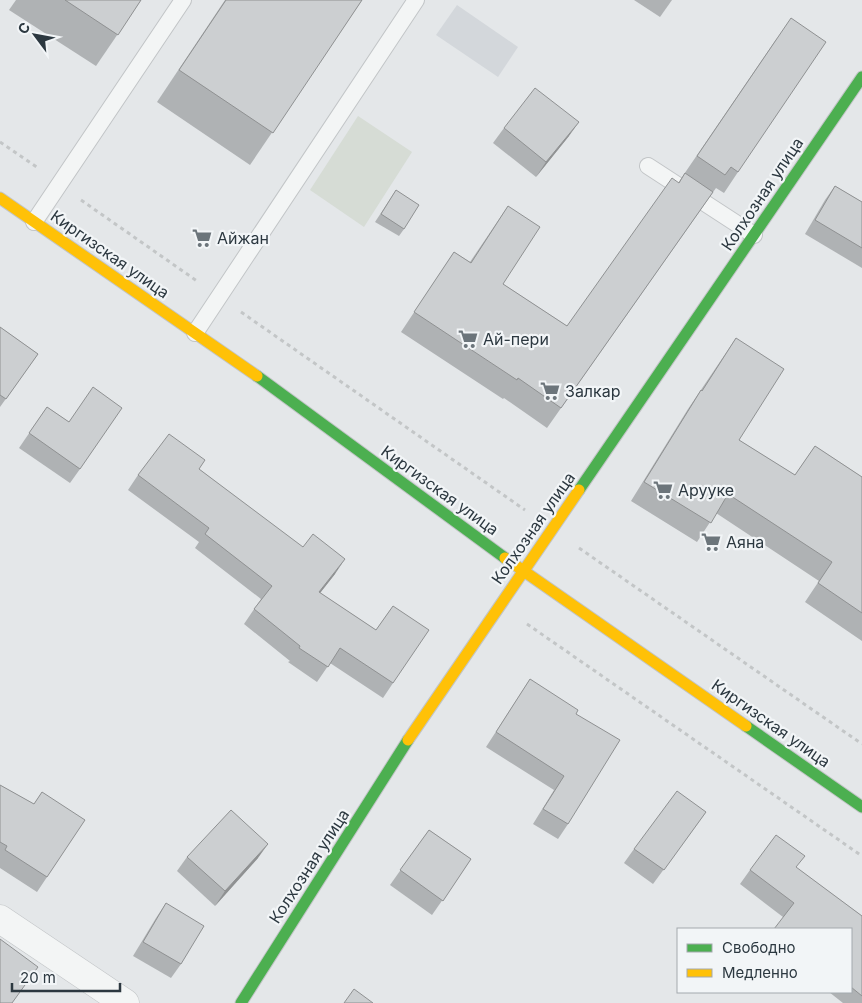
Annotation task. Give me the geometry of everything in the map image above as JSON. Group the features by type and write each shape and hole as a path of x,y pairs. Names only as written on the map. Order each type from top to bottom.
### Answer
{"street":[{"name":"Колхозная улица","path":"241,1003 419,723 862,77"},
{"name":"Киргизская улица","path":"0,198 247,369 523,571 862,806"},
{"path":"0,919 125,1003"}],"lane":[{"path":"34,222 184,0"},
{"path":"196,333 416,0"},
{"path":"648,166 754,235"}],"path":[{"path":"0,142 219,297 862,744"},
{"path":"500,605 862,856"}],"shaded area":[{"path":"457,5 518,47 498,77 436,35"},
{"path":"358,116 412,152 364,227 310,190"}],"building":[{"path":"65,0 141,0 118,35"},
{"path":"226,0 362,0 273,133 179,70"},
{"path":"791,18 826,42 738,172 731,167 725,175 697,156"},
{"path":"535,88 579,122 546,162 504,128"},
{"path":"685,173 713,192 561,408 518,378 517,380 414,312 454,252 471,263 508,206 540,227 503,284 567,326 672,178 679,183"},
{"path":"835,186 862,202 862,248 815,220"},
{"path":"396,190 419,205 404,229 381,214"},
{"path":"0,327 38,354 6,399 0,395"},
{"path":"736,338 784,369 739,440 795,475 815,446 862,477 862,613 818,583 832,562 728,494 711,523 644,482"},
{"path":"93,387 122,408 80,469 29,433 47,407 69,422"},
{"path":"169,434 205,460 199,469 303,547 313,534 345,559 319,592 376,630 393,606 429,630 393,683 340,648 328,667 299,648 300,646 254,609 272,586 205,534 209,528 138,475"},
{"path":"530,679 578,710 576,714 620,740 568,824 543,809 564,776 496,732"},
{"path":"0,785 34,804 42,792 85,820 47,877 5,850 7,846 0,842"},
{"path":"677,791 706,812 664,870 634,849"},
{"path":"231,810 268,844 225,891 187,857"},
{"path":"429,830 471,859 443,901 400,870"},
{"path":"776,835 805,856 796,867 862,916 862,996 852,988 852,928 775,928 794,903 750,870"},
{"path":"166,903 204,926 181,964 143,942"},
{"path":"0,939 38,967 12,1003 0,1003"},
{"path":"354,989 373,1003 344,1003"}],"traffic: fast":[{"path":"579,490 862,77"},
{"path":"257,376 505,558"},
{"path":"746,726 862,807"},
{"path":"241,1003 408,740"}],"traffic: slow":[{"path":"0,198 257,376"},
{"path":"408,740 579,490"},
{"path":"505,558 746,726"}],"place":[{"name":"Айжан","path":"202,238"},
{"name":"Ай-пери","path":"468,339"},
{"name":"Залкар","path":"550,391"},
{"name":"Арууке","path":"663,490"},
{"name":"Аяна","path":"711,542"}]}
